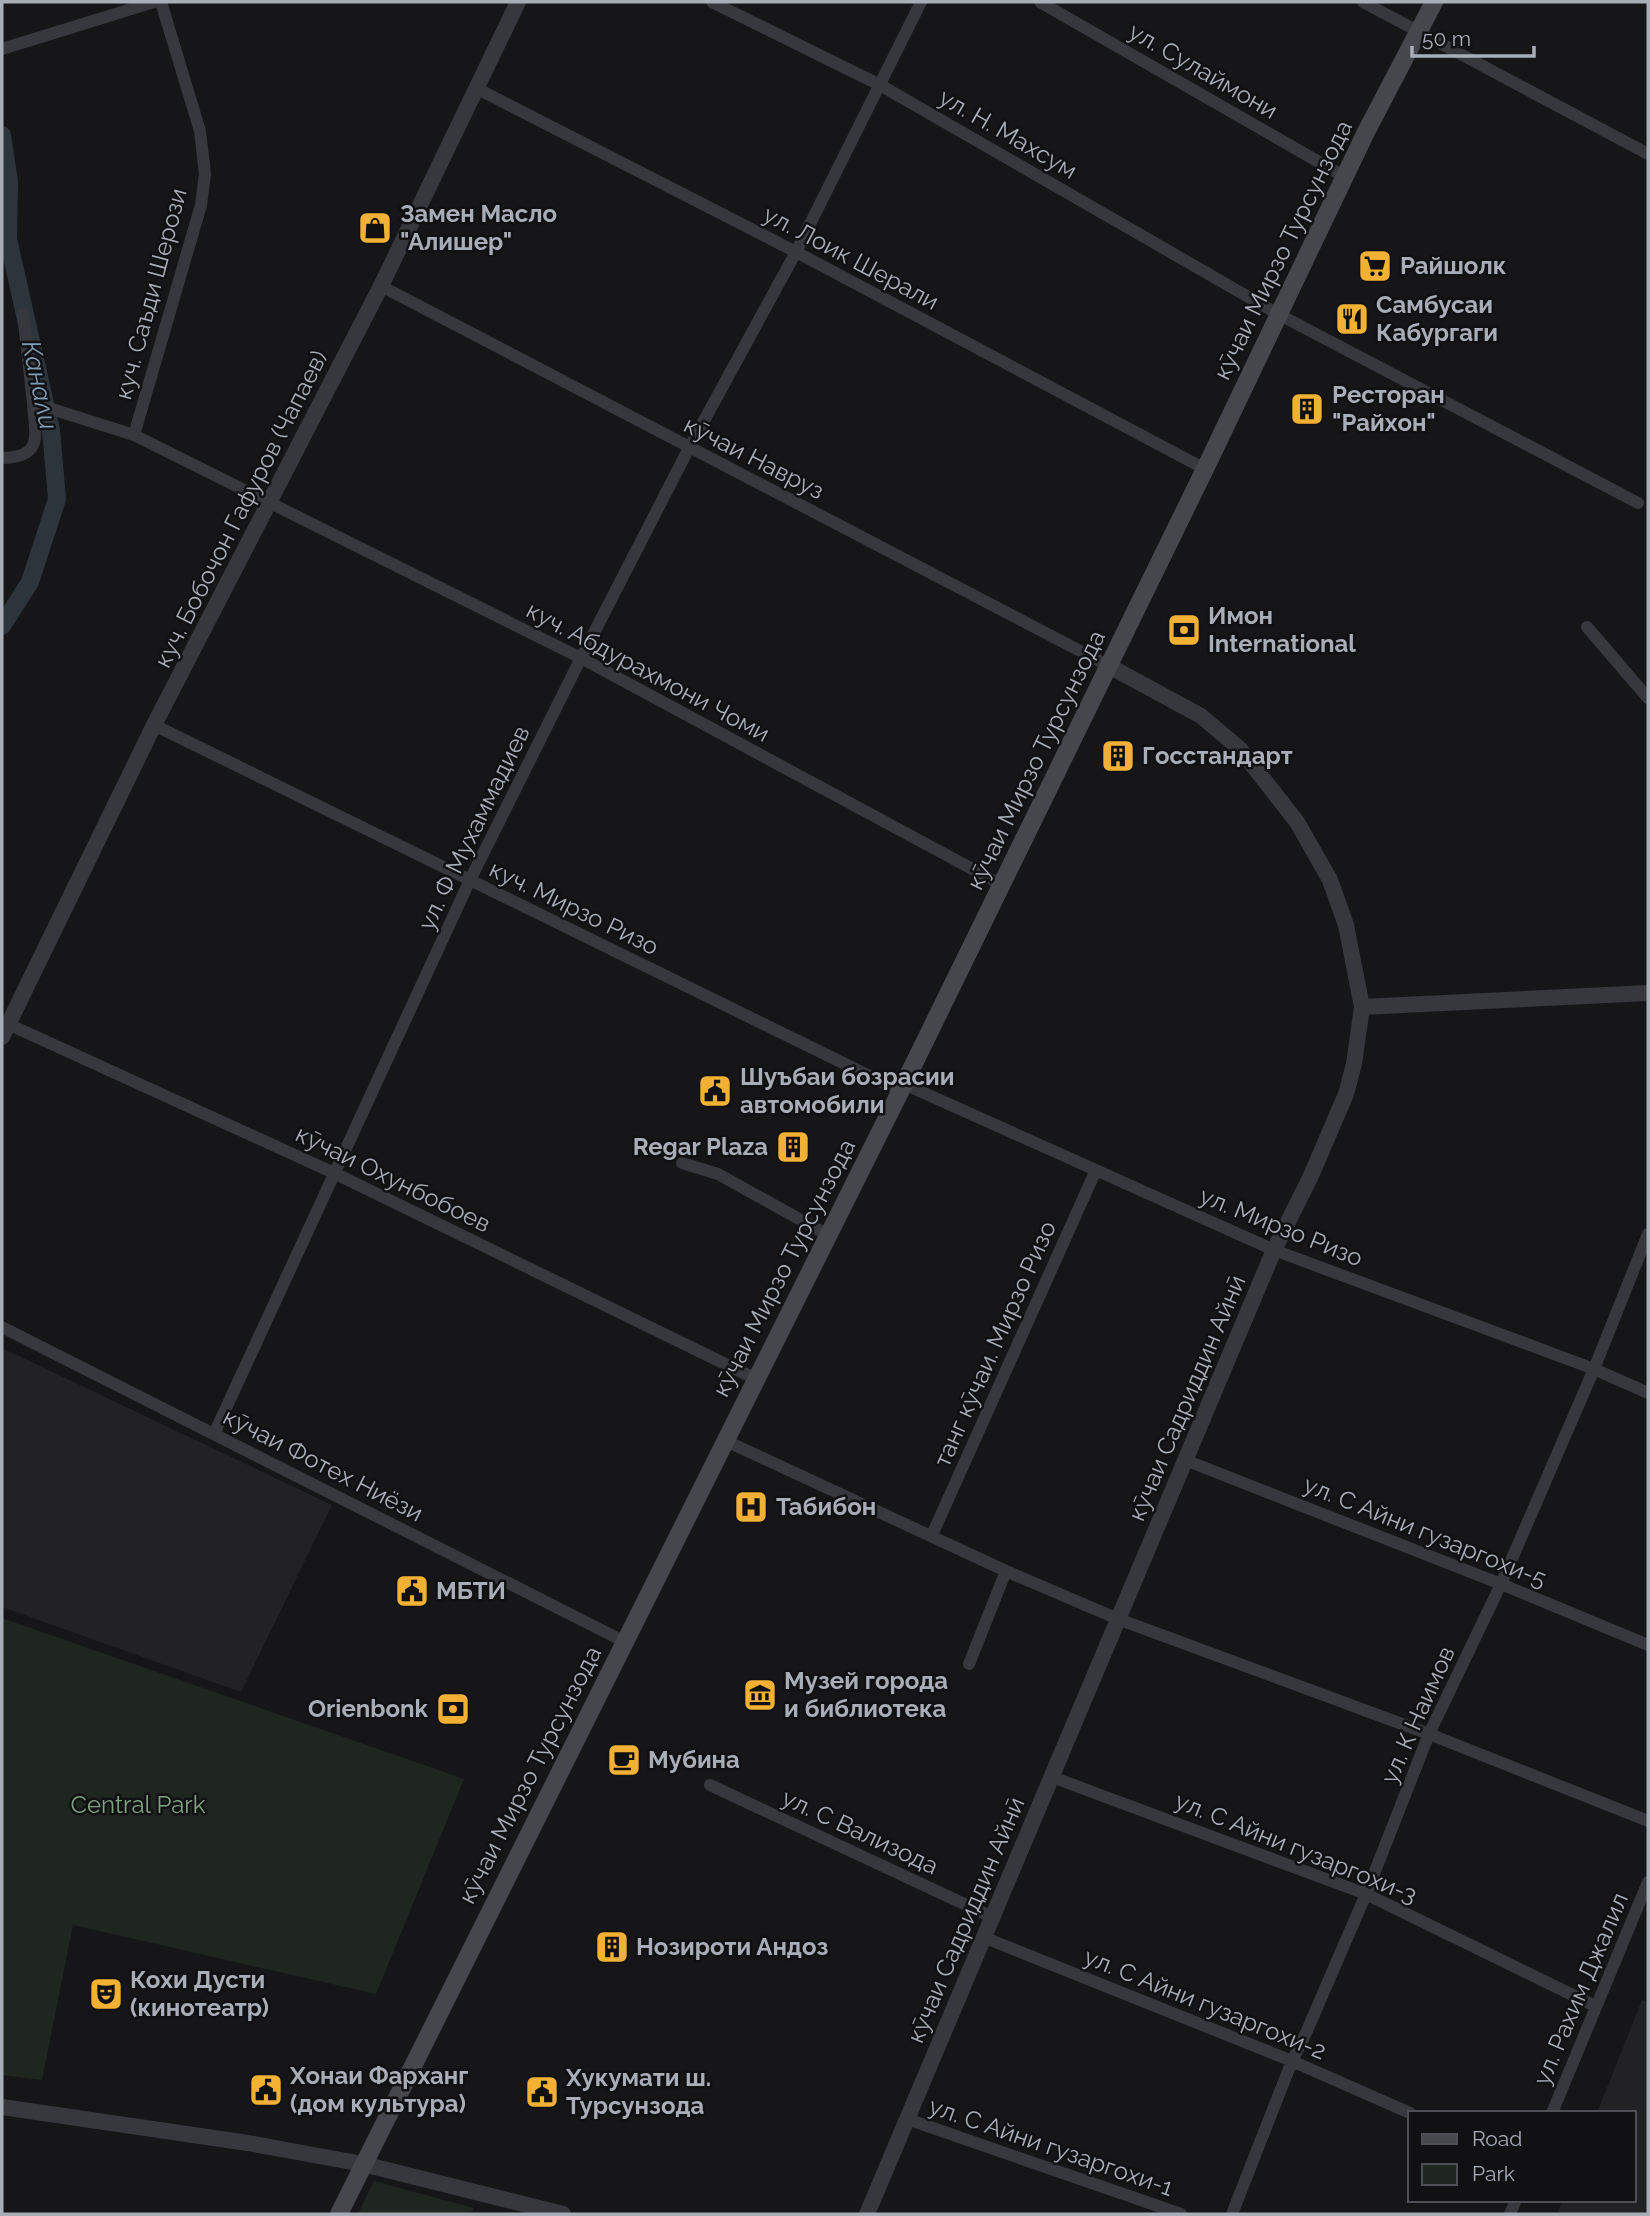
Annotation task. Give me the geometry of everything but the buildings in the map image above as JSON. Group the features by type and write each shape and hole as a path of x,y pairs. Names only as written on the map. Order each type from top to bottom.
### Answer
{"main road":[{"name":"кӯчаи Мирзо Турсунзода","path":"339,2214 902,1088 1345,177 1434,2"}],"street":[{"path":"2,49 154,2"},
{"name":"куч. Саъди Шерози","path":"134,435 201,205 205,174 200,131 161,2"},
{"name":"куч. Бобочон Гафуров (Чапаев)","path":"5,1030 154,725 381,286 518,2"},
{"name":"ул. Н. Махсум","path":"712,2 880,85 1278,314 1638,503"},
{"name":"ул. Ф Мухаммадиев","path":"214,1434 470,880 689,448 796,252 921,2"},
{"name":"ул. Сулаймони","path":"1040,2 1345,177"},
{"path":"1363,2 1648,154"},
{"name":"ул. Лоик Шерали","path":"476,88 796,252 1205,469"},
{"name":"кӯчаи Навруз","path":"381,286 1109,666"},
{"path":"2,458 19,458 32,447 35,439 23,314"},
{"name":"куч. Абдурахмони Чоми","path":"33,403 134,435 581,658 1002,885"},
{"path":"1587,627 1648,698"},
{"name":"кӯчаи Садриддин Айнӣ","path":"867,2214 1274,1250 1310,1178 1346,1094 1354,1064 1362,1007 1346,925 1330,880 1297,822 1240,750 1201,716 1109,666"},
{"name":"куч. Мирзо Ризо","path":"154,725 902,1088"},
{"path":"1362,1007 1648,993"},
{"name":"кӯчаи Охунбобоев","path":"5,1030 334,1173 756,1379"},
{"name":"ул. Мирзо Ризо","path":"902,1088 1096,1170 1274,1250 1594,1369 1648,1393"},
{"path":"682,1163 718,1174 828,1235"},
{"name":"танг кӯчаи. Мирзо Ризо","path":"932,1535 1096,1170"},
{"name":"ул. К Наимов","path":"1232,2214 1292,2061 1366,1894 1429,1734 1501,1584 1594,1369 1648,1234"},
{"name":"кӯчаи Фотех Ниёзи","path":"2,1327 625,1642"},
{"path":"726,1441 1006,1571 1118,1619 1429,1734 1648,1821"},
{"name":"ул. С Айни гузаргохи-5","path":"1185,1460 1501,1584 1648,1645"},
{"path":"969,1664 1006,1571"},
{"name":"ул. С Айни гузаргохи-3","path":"1052,1777 1366,1894 1595,2006"},
{"name":"ул. С Вализода","path":"710,1785 992,1917"},
{"name":"ул. Рахим Джалил","path":"1553,2111 1648,1882"},
{"name":"ул. С Айни гузаргохи-2","path":"983,1937 1292,2061 1408,2112"},
{"path":"2,2107 248,2143 363,2164 563,2214"},
{"name":"ул. С Айни гузаргохи-1","path":"907,2119 1181,2214"}],"shaded area":[{"path":"2,1348 332,1505 241,1692 2,1607"},
{"path":"1642,2000 1648,2002 1648,2214 1557,2214 1562,2202 1636,2202 1636,2111 1598,2111"}],"green space":[{"name":"Central Park","path":"2,1618 464,1779 376,1994 73,1925 42,2080 2,2075"},
{"path":"374,2181 474,2208 470,2214 358,2214"}],"waterway":[{"name":"Канали","path":"2,135 9,182 8,239 51,430 57,499 30,582 2,626"}],"place":[{"name":"Замен Масло \"Алишер\"","path":"375,228"},
{"name":"Райшолк","path":"1375,266"},
{"name":"Самбусаи Кабургаги","path":"1352,319"},
{"name":"Ресторан \"Райхон\"","path":"1307,409"},
{"name":"Имон International","path":"1184,630"},
{"name":"Госстандарт","path":"1118,756"},
{"name":"Шуъбаи бозрасии автомобили","path":"715,1091"},
{"name":"Regar Plaza","path":"793,1147"},
{"name":"Табибон","path":"751,1507"},
{"name":"МБТИ","path":"412,1591"},
{"name":"Музей города и библиотека","path":"760,1695"},
{"name":"Orienbonk","path":"453,1709"},
{"name":"Мубина","path":"624,1760"},
{"name":"Нозироти Андоз","path":"612,1947"},
{"name":"Кохи Дусти (кинотеатр)","path":"106,1994"},
{"name":"Хонаи Фарханг (дом культура)","path":"266,2090"},
{"name":"Хукумати ш. Турсунзода","path":"542,2092"}]}
